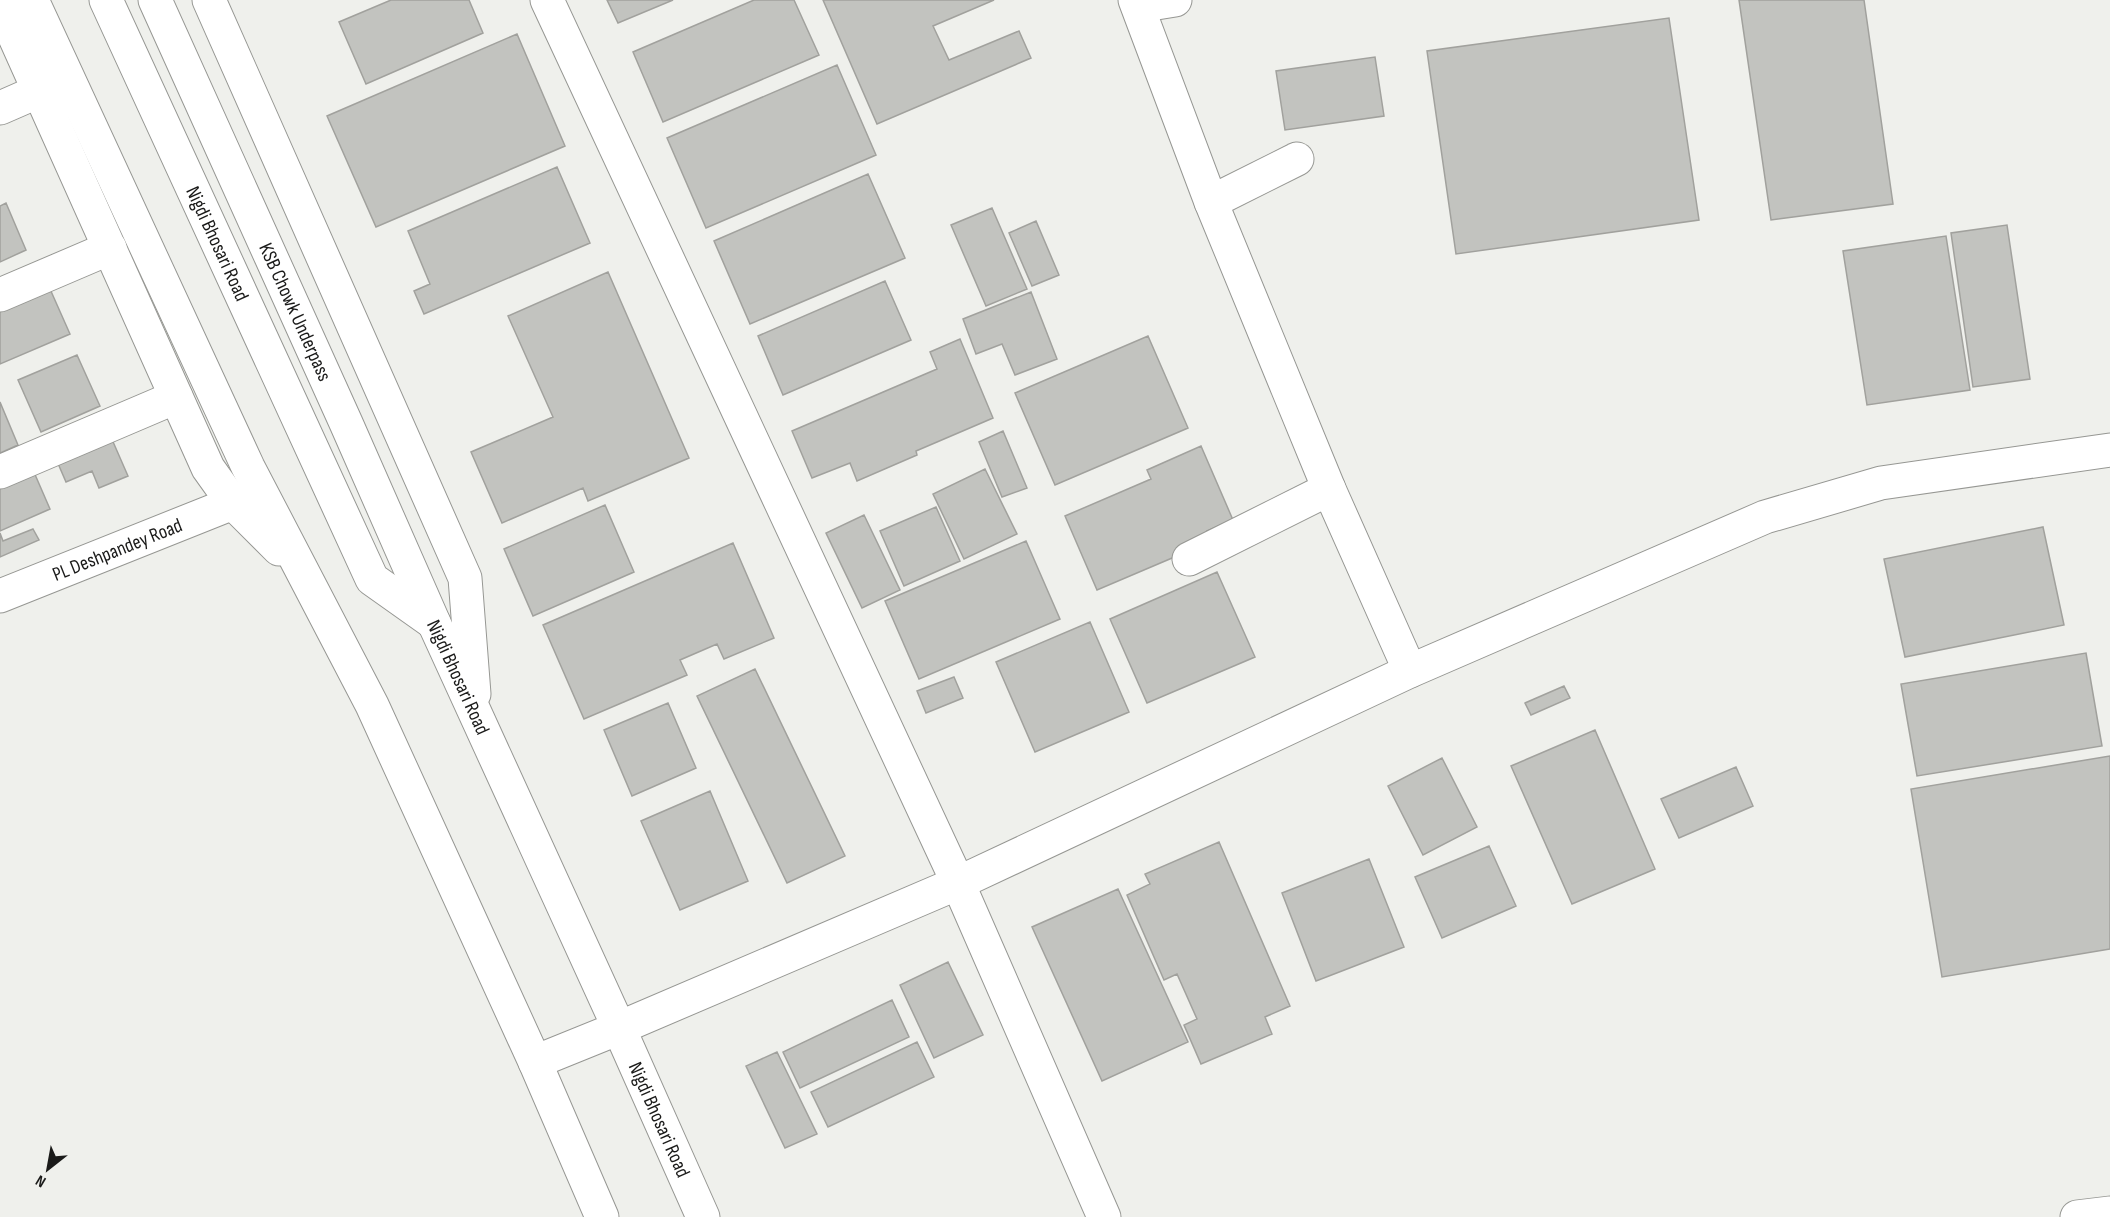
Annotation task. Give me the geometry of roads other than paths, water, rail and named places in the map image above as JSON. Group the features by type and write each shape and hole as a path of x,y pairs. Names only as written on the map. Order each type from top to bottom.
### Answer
{"main road":[{"path":"32,0 243,456 301,572 372,705 535,1062 602,1217"},
{"name":"Nigdi Bhosari Road","path":"106,0 372,579 434,623 703,1217"},
{"name":"KSB Chowk Underpass","path":"155,0 434,623"},
{"path":"209,0 465,578 476,715"},
{"path":"547,0 958,883 1104,1217"},
{"path":"1175,0 1137,3 1211,202 1329,489 1410,671"},
{"path":"0,4 208,468 233,503 301,572"},
{"path":"0,108 39,91"},
{"path":"1211,202 1297,159"},
{"path":"0,295 110,248"},
{"path":"0,472 176,397"},
{"path":"535,1062 958,883 1410,671 1765,517 1881,483 2110,452"},
{"path":"1189,559 1329,489"},
{"name":"PL Deshpandey Road","path":"0,596 233,503"},
{"path":"2077,1217 2110,1213"}]}
